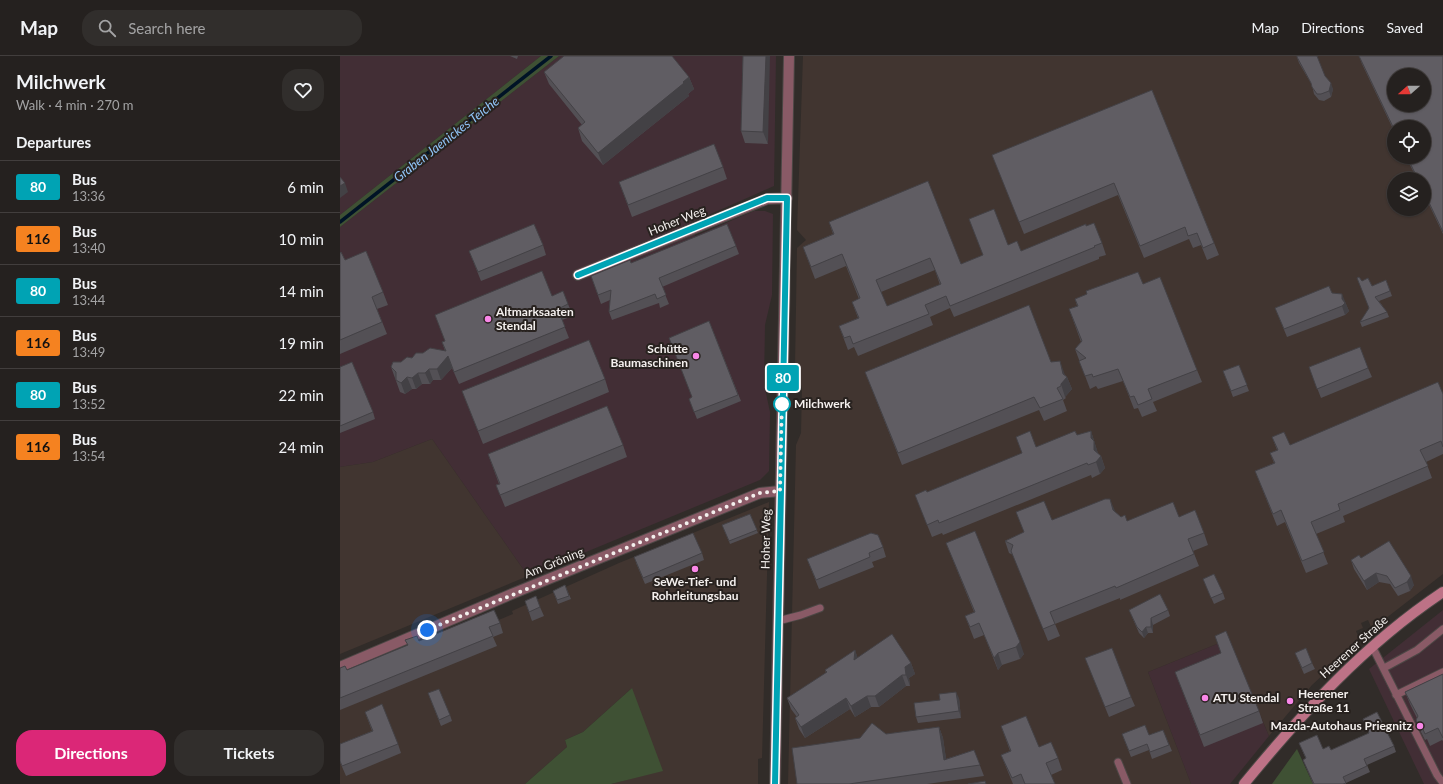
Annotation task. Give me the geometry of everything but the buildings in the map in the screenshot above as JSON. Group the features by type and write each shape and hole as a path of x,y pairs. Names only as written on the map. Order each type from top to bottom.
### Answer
{"main road":[{"name":"Heerener Straße","path":"1244,784 1311,705 1372,646 1443,592"}],"street":[{"name":"Hoher Weg","path":"775,784 789,56"},
{"name":"Hoher Weg","path":"578,275 767,198 787,198"},
{"name":"Am Gröning","path":"340,667 514,593 753,496 769,491 780,491"}],"lane":[{"path":"778,621 802,615 820,608"},
{"path":"1384,668 1417,650 1443,629"},
{"path":"1372,646 1437,775 1443,783"},
{"path":"1396,695 1443,672"},
{"path":"1118,762 1127,784"}],"shaded area":[{"path":"340,56 541,56 340,215"},
{"name":"Altmarksaaten Stendal","path":"559,56 776,56 774,186 690,223 695,236 754,211 765,211 773,214 772,295 765,325 764,384 770,412 769,471 760,480 528,576 432,439 373,462 340,467 340,227"},
{"path":"803,56 1443,56 1443,574 1372,629 1368,620 1361,623 1363,628 1356,631 1360,641 1312,685 1269,736 1229,639 1148,672 1191,784 788,784 796,445 801,433 802,388 795,366 797,248 806,240 797,230"},
{"path":"432,439 528,576 340,654 340,467 373,462"},
{"path":"769,502 762,758 758,759 758,784 611,784 629,779 632,688 583,732 565,740 567,747 525,784 340,784 340,680 489,624 513,614 512,611 619,563"},
{"name":"Mazda-Autohaus Priegnitz","path":"1443,610 1443,784 1424,784 1369,669"},
{"name":"ATU Stendal","path":"1229,639 1269,736 1230,784 1191,784 1148,672"}],"green space":[{"path":"541,56 559,56 340,227 340,215"},
{"path":"632,688 663,771 611,784 525,784 567,747 565,740 583,732"},
{"path":"1297,749 1313,784 1272,784"}],"waterway":[{"name":"Graben Jaenickes Teiche","path":"340,222 551,56"}],"bus line":[{"name":"80","path":"578,275 767,198 787,198 775,784"}],"place":[{"name":"Altmarksaaten Stendal","path":"488,319"},
{"name":"Schütte Baumaschinen","path":"696,356"},
{"name":"Milchwerk","path":"782,404"},
{"name":"SeWe-Tief- und Rohrleitungsbau","path":"695,569"},
{"name":"ATU Stendal","path":"1205,698"},
{"name":"Heerener Straße 11","path":"1290,701"},
{"name":"Mazda-Autohaus Priegnitz","path":"1420,726"}],"route":[{"path":"427,630 760,493 780,491 782,398 782,404"}]}
